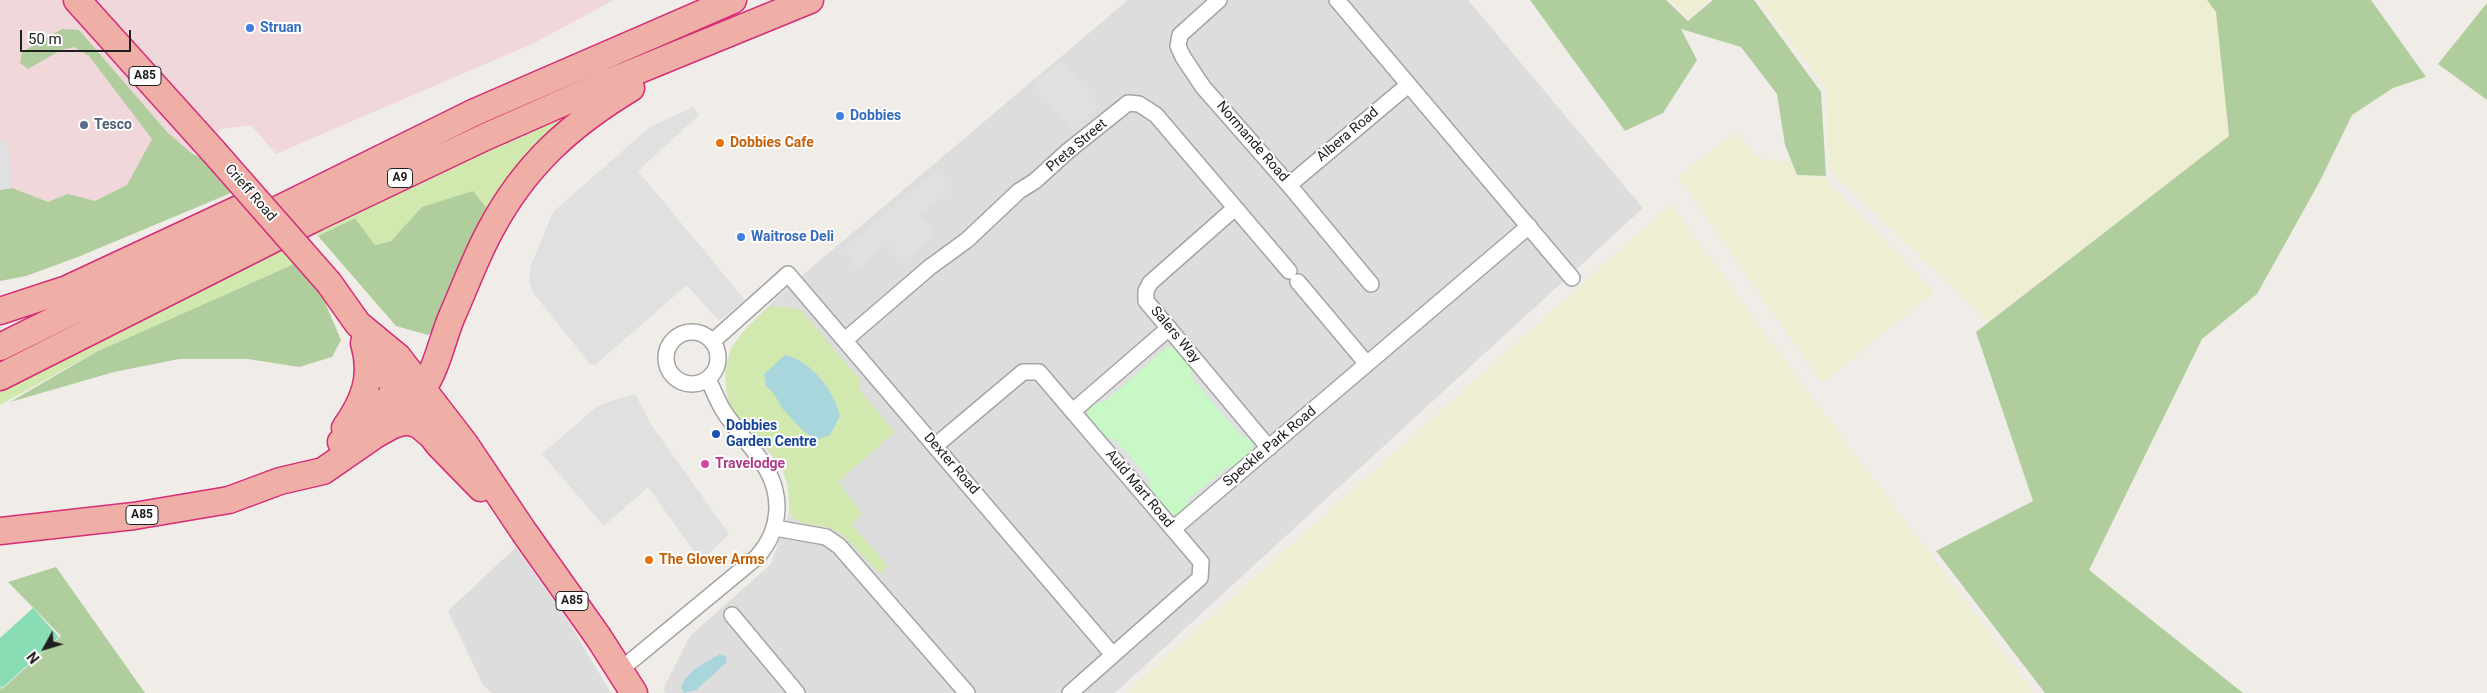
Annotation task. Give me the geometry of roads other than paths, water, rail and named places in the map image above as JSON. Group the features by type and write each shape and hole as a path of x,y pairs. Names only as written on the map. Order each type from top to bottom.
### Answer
{"highway":[{"name":"Crieff Road","path":"77,0 329,283 358,324 398,357 406,397"},
{"name":"A9","path":"0,311 68,288 170,240 308,179 475,112 733,0"},
{"name":"A9","path":"0,376 316,218 485,137 711,40 810,0"},
{"name":"A9","path":"406,397 428,380 450,320 490,230 508,200 537,161 560,137 597,109 711,40"},
{"name":"A9","path":"0,347 475,112"},
{"name":"A85","path":"325,456 358,411 367,382 367,356 358,324"},
{"name":"A85","path":"406,397 432,436 524,532"},
{"name":"A85","path":"0,531 134,516 229,500 280,481 325,456 406,397"},
{"name":"A85","path":"406,397 465,444 634,693"},
{"path":"280,481 323,471 406,397"}],"street":[{"name":"Normande Road","path":"1219,0 1180,34 1178,46 1183,57 1203,87 1372,284"},
{"path":"1337,0 1407,86 1572,278"},
{"name":"Albera Road","path":"1289,185 1407,86"},
{"name":"Preta Street","path":"845,340 930,267 967,240 1019,191 1128,103 1139,104 1154,114 1367,364"},
{"name":"Salers Way","path":"1235,208 1150,283 1146,291 1146,301 1269,448"},
{"name":"Speckle Park Road","path":"1173,529 1529,226"},
{"name":"Dexter Road","path":"712,342 788,274 1113,655"},
{"path":"1073,411 1169,328"},
{"path":"685,333 700,333 712,342 718,357 717,365 708,379 692,384 677,379 671,373 666,357 672,342 685,333"},
{"name":"Auld Mart Road","path":"935,446 1023,372 1039,372 1201,562 1200,578 1070,693"},
{"path":"619,671 757,557 768,544 775,528 777,496 773,480 767,467 722,410 708,379"},
{"path":"775,528 826,537 839,546 967,693"},
{"path":"732,615 797,693"}],"water":[{"path":"785,355 795,358 813,370 833,397 840,416 830,435 817,440 803,431 782,408 774,394 766,386 764,374"},
{"path":"720,654 727,657 726,663 696,690 684,693 681,688 683,682 691,672"}],"place":[{"name":"Struan","path":"250,28"},
{"name":"Dobbies","path":"840,116"},
{"name":"Tesco","path":"84,125"},
{"name":"Dobbies Cafe","path":"720,143"},
{"name":"Waitrose Deli","path":"741,237"},
{"name":"Dobbies Garden Centre","path":"716,434"},
{"name":"Travelodge","path":"705,464"},
{"name":"The Glover Arms","path":"649,560"}]}
